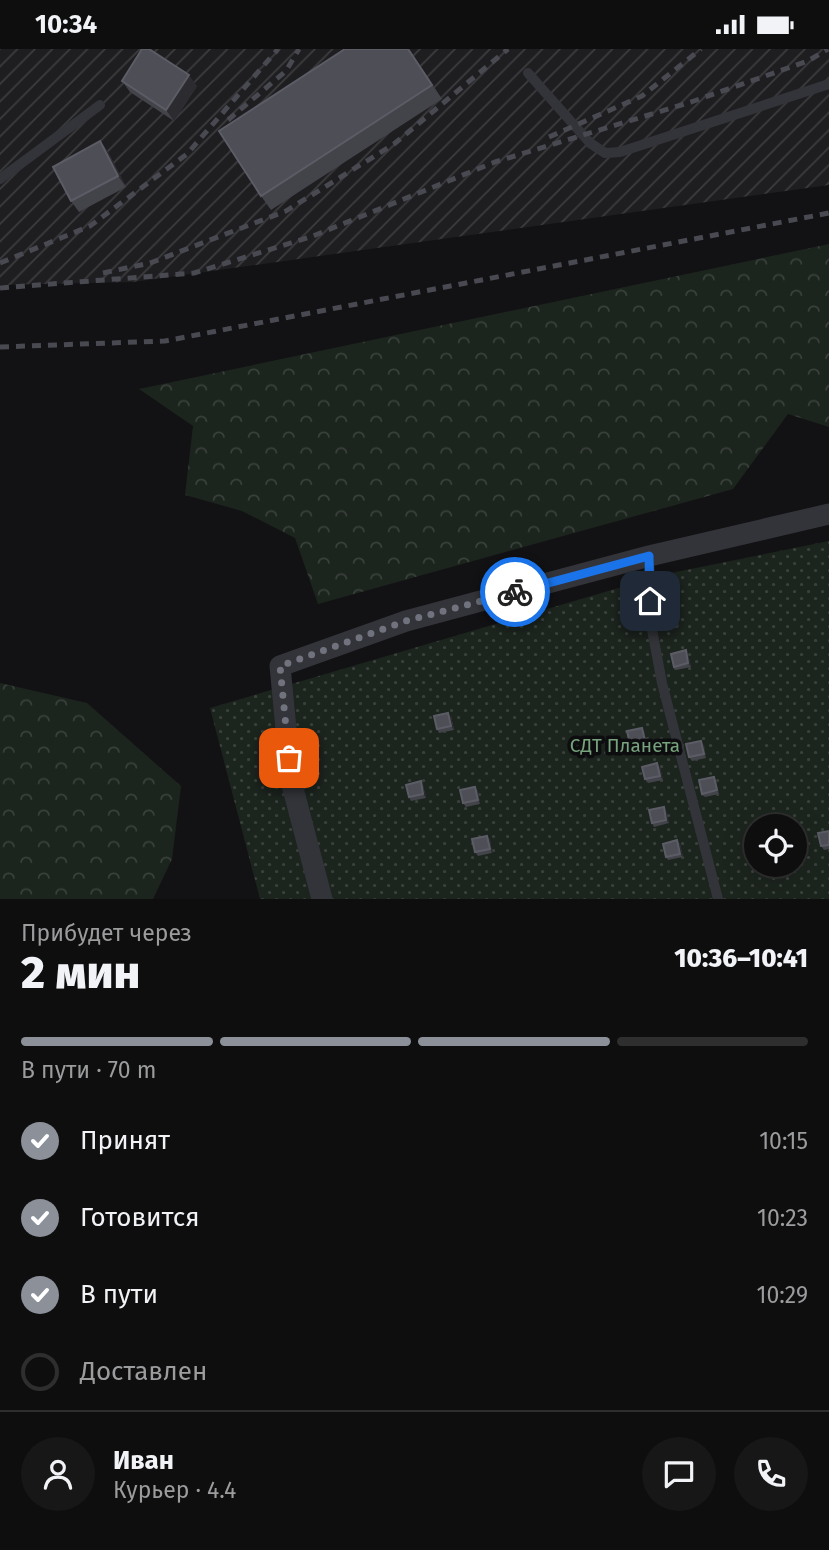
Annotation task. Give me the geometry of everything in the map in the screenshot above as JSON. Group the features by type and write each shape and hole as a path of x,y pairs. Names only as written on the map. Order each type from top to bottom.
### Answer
{"street":[{"path":"322,899 291,781 280,666 406,621 649,556 829,514"}],"lane":[{"path":"528,73 590,143 605,153 620,152 829,84"},
{"path":"0,179 100,105"},
{"path":"649,556 651,624 662,683 718,899"}],"shaded area":[{"path":"0,49 829,49 829,185 133,282 0,285"}],"green space":[{"path":"829,244 829,427 788,414 733,489 318,604 295,538 242,511 185,495 193,426 139,389"},
{"name":"СДТ Планета","path":"829,541 829,899 260,899 210,708 666,574"},
{"path":"0,683 87,703 181,786 172,859 153,899 0,899"}],"building":[{"path":"142,49 149,49 189,75 166,110 122,81"},
{"path":"345,49 408,49 432,85 261,196 219,131"},
{"path":"100,141 118,176 71,201 53,167"},
{"path":"673,611 676,624 662,627 659,614"},
{"path":"686,650 688,663 674,667 671,654"},
{"path":"448,713 451,726 437,729 434,716"},
{"path":"642,728 645,741 630,744 627,731"},
{"path":"701,741 704,754 689,757 686,744"},
{"path":"657,763 660,776 645,779 642,767"},
{"path":"714,777 717,790 702,794 699,780"},
{"path":"421,781 423,794 409,797 406,785"},
{"path":"475,787 478,800 463,803 460,790"},
{"path":"664,807 666,820 652,823 649,810"},
{"path":"829,831 829,845 821,846 818,833"},
{"path":"487,836 490,849 475,852 472,839"},
{"path":"677,840 680,854 666,857 663,844"}],"railway":[{"path":"0,263 90,226 187,154 278,49"},
{"path":"228,120 286,71 299,49"},
{"path":"103,273 150,263 286,211 394,144 508,49"},
{"path":"549,137 642,96 701,49"},
{"path":"0,288 194,273 313,236 495,162 691,102 808,61 828,49"},
{"path":"0,347 165,341 829,213"}],"way so far":[{"path":"289,758 280,666 406,621 515,592"}],"route":[{"path":"515,592 649,556 650,601"}]}
